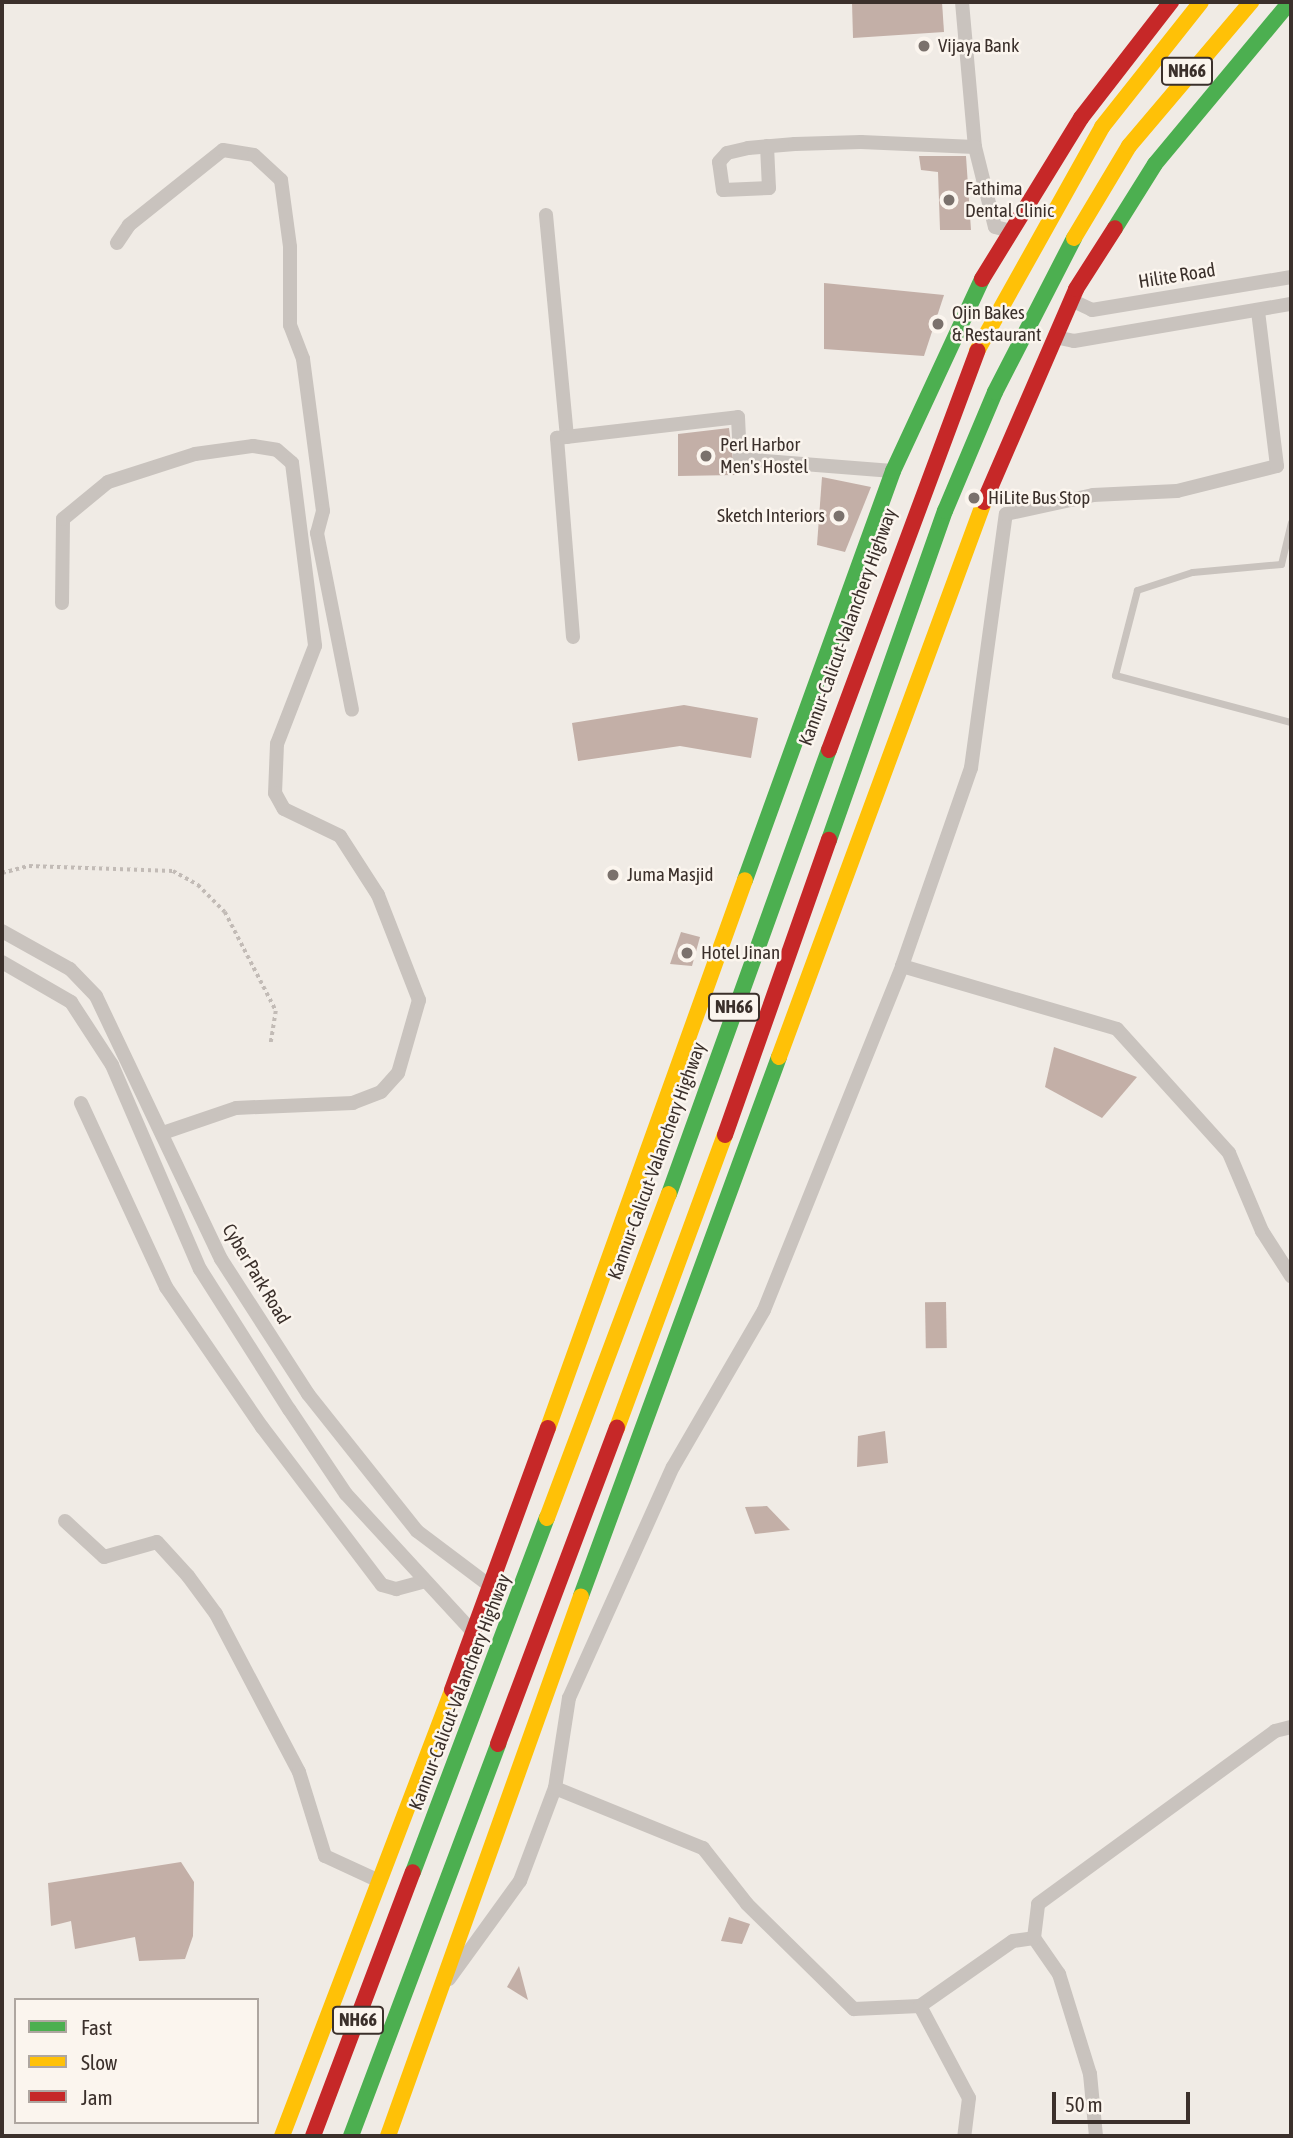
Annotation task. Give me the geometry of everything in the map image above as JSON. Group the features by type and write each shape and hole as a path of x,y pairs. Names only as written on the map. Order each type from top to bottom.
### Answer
{"main road":[{"path":"282,2136 474,1633 893,471 1011,231 1081,118 1171,2"},
{"name":"Kannur-Calicut-Valanchery Highway","path":"313,2136 660,1219 959,390 1016,272 1102,127 1201,2"},
{"name":"NH66","path":"351,2136 694,1222 945,511 1045,288 1129,146 1251,2"},
{"path":"388,2136 444,1985 465,1912 977,518 1071,300 1155,164 1290,2"}],"street":[{"path":"962,2 975,147 995,227 1011,231"},
{"path":"767,146 975,147"},
{"path":"117,243 129,225 223,150 254,155 281,180 290,247 290,325 308,391 323,511 317,533 352,710"},
{"path":"546,215 567,437"},
{"name":"Hilite Road","path":"1071,300 1092,310 1291,277"},
{"path":"1055,337 1074,341 1291,304"},
{"path":"444,1985 520,1881 555,1788 569,1698 673,1467 764,1310 902,966 971,768 1006,514 1093,495 1177,491 1277,467 1258,311"},
{"path":"573,637 557,438 738,417 740,459 893,471"},
{"path":"62,604 58,542 63,519 77,502 108,482 171,462 253,446 277,450 292,463 315,646 277,744 275,793 284,809 340,836 378,895 419,1000 419,1018 398,1073 381,1092 353,1103 236,1108 163,1133"},
{"path":"313,619 332,614"},
{"name":"Cyber Park Road","path":"2,931 71,969 96,996 221,1259 307,1394 417,1531 490,1586"},
{"path":"2,962 71,1002 112,1065 200,1269 346,1494 423,1582 474,1633"},
{"path":"902,966 1117,1029 1229,1153 1262,1231 1291,1276"},
{"path":"81,1102 166,1287 262,1427 382,1585 396,1589 423,1582"},
{"path":"65,1521 104,1557 157,1542 188,1576 216,1614 299,1772 325,1856 379,1881"},
{"path":"1096,2136 1086,2061 1059,1974 1034,1938 1038,1904 1275,1731 1291,1727"},
{"path":"555,1788 703,1848 747,1904 854,2009 920,2006 1013,1941 1034,1938"},
{"path":"920,2006 969,2098 964,2136"}],"lane":[{"path":"1291,522 1281,564 1192,572 1137,590 1115,675 1291,722"}],"path":[{"path":"2,873 29,866 173,871 198,885 225,912 276,1011 271,1044"}],"building":[{"path":"852,2 942,2 944,32 853,38"},
{"path":"919,156 966,156 971,230 940,230 938,172 921,170"},
{"path":"824,283 944,295 924,356 824,349"},
{"path":"729,428 735,475 678,476 678,434"},
{"name":"Sketch Interiors","path":"822,477 871,487 845,552 817,545"},
{"path":"684,705 758,718 751,758 680,746 578,761 572,723"},
{"path":"681,932 700,937 692,966 670,964"},
{"path":"1054,1047 1137,1077 1102,1118 1045,1087"},
{"path":"925,1302 946,1302 947,1348 926,1348"},
{"path":"885,1431 888,1463 857,1467 858,1436"},
{"path":"767,1506 790,1530 755,1534 745,1507"},
{"path":"181,1862 194,1882 193,1936 185,1959 139,1961 135,1937 75,1949 71,1921 51,1926 48,1883"},
{"path":"729,1917 750,1924 742,1944 721,1941"},
{"path":"519,1966 528,2000 507,1987"}],"traffic: fast":[{"path":"1115,228 1155,164 1290,2"},
{"path":"829,840 945,511 995,392 1074,238"},
{"path":"745,880 893,471 982,279"},
{"path":"669,1194 829,750"},
{"path":"581,1596 779,1057"},
{"path":"413,1872 547,1518"},
{"path":"351,2136 498,1744"}],"traffic: slow":[{"path":"977,351 1102,127 1201,2"},
{"path":"1074,238 1129,146 1251,2"},
{"path":"779,1057 984,502"},
{"path":"548,1428 745,880"},
{"path":"617,1428 725,1135"},
{"path":"547,1518 669,1194"},
{"path":"388,2136 581,1596"},
{"path":"282,2136 452,1690"}],"traffic: jam":[{"path":"982,279 1081,118 1171,2"},
{"path":"984,502 1076,289 1115,228"},
{"path":"829,750 977,351"},
{"path":"725,1135 829,840"},
{"path":"452,1690 548,1428"},
{"path":"498,1744 617,1428"},
{"path":"313,2136 413,1872"}],"place":[{"name":"Vijaya Bank","path":"924,46"},
{"name":"Fathima Dental Clinic","path":"949,200"},
{"name":"Ojin Bakes & Restaurant","path":"938,324"},
{"name":"Perl Harbor Men's Hostel","path":"706,456"},
{"name":"HiLite Bus Stop","path":"974,498"},
{"name":"Sketch Interiors","path":"839,516"},
{"name":"Juma Masjid","path":"613,875"},
{"name":"Hotel Jinan","path":"687,953"}]}
